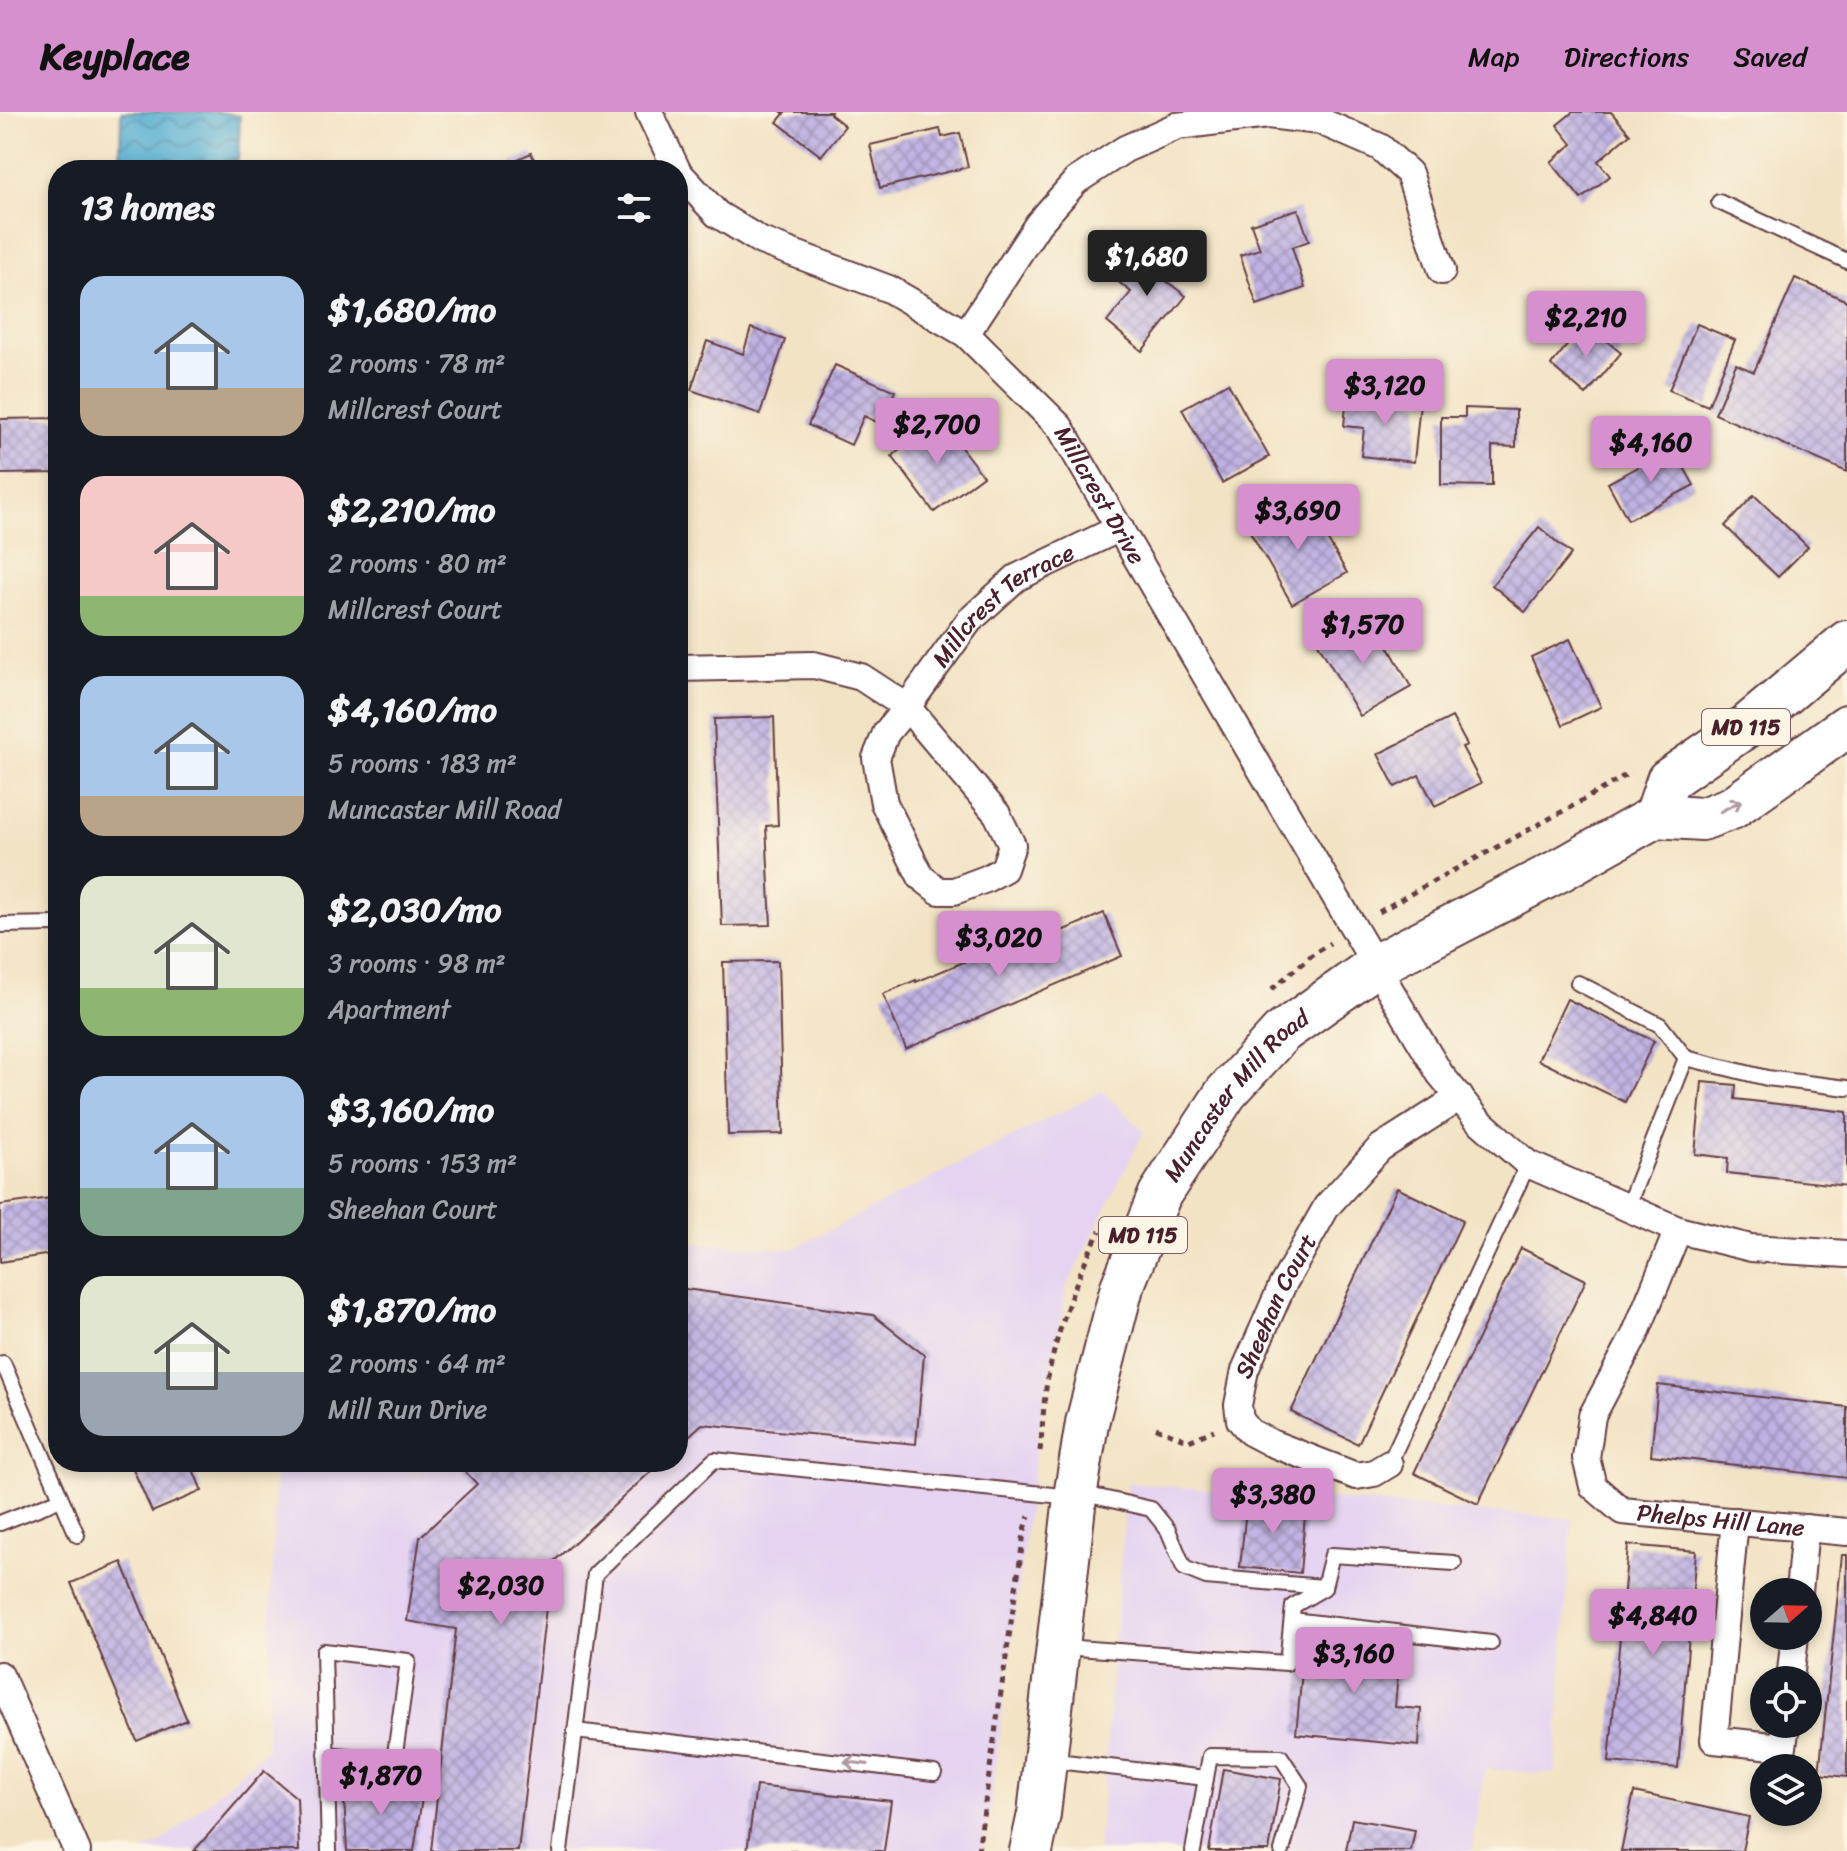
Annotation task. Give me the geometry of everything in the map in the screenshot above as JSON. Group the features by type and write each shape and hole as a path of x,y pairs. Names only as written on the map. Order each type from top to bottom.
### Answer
{"main road":[{"name":"MD 115","path":"1847,642 1748,725 1668,780 1656,816 1702,819 1732,808 1847,726"},
{"name":"Muncaster Mill Road","path":"1031,1851 1039,1814 1058,1647 1062,1494 1087,1423 1122,1287 1160,1194 1226,1093 1281,1033 1375,966 1562,869 1656,816"}],"street":[{"name":"Millcrest Drive","path":"649,112 672,160"},
{"path":"966,334 1038,224 1076,181 1125,149 1177,126 1268,115 1320,121 1380,147 1409,173 1442,271"},
{"name":"Millcrest Drive","path":"688,184 717,214 761,241 889,289 966,334 1060,427 1375,966"},
{"name":"Millcrest Terrace","path":"688,668 814,665 861,677 907,707 997,814 1012,845 1004,869 954,891 939,891 921,877 884,803 876,758 886,733 907,707 969,621 1016,578 1120,528"},
{"path":"1375,966 1440,1074 1478,1120 1528,1164 1678,1230 1751,1248 1847,1254"},
{"name":"Sheehan Court","path":"1240,1420 1238,1405 1245,1370 1282,1286 1327,1206 1380,1148 1460,1097"},
{"name":"Phelps Hill Lane","path":"1678,1230 1635,1335 1592,1416 1586,1458 1593,1486 1622,1511 1847,1532"},
{"path":"1240,1420 1250,1432 1271,1443 1356,1476 1374,1473 1389,1464"},
{"path":"1735,1521 1714,1740 1783,1747 1784,1738"},
{"path":"1800,1578 1805,1528"},
{"path":"0,1675 77,1851"}],"lane":[{"path":"1719,202 1847,261"},
{"path":"0,925 48,924"},
{"path":"1578,983 1660,1025 1686,1058 1767,1078 1847,1088"},
{"path":"1627,1208 1686,1058"},
{"path":"1389,1464 1528,1164"},
{"path":"3,1363 48,1469"},
{"path":"560,1851 595,1574 714,1460 1062,1494 1151,1509 1168,1530 1184,1568 1206,1577 1324,1587"},
{"path":"49,1472 77,1535"},
{"path":"0,1523 61,1499"},
{"path":"1058,1647 1287,1663 1293,1606 1324,1587 1332,1555 1454,1563"},
{"path":"1292,1620 1491,1643"},
{"path":"326,1754 394,1761 408,1661 324,1651 326,1754 329,1851"},
{"path":"575,1731 934,1773"},
{"path":"1193,1851 1210,1756 1281,1757 1300,1786 1282,1851"},
{"path":"1045,1760 1206,1778"}],"path":[{"path":"1271,991 1312,955 1352,927 1582,802 1641,765"},
{"path":"978,1851 1024,1533 1062,1494 1047,1379 1064,1319 1092,1246 1105,1223"},
{"path":"1156,1428 1189,1441 1240,1420"}],"shaded area":[{"path":"1102,1091 1144,1131 1067,1287 1038,1433 989,1818 982,1851 142,1851 161,1843 266,1750 276,1472 688,1472 688,1243 793,1249"},
{"path":"1127,1483 1572,1519 1555,1774 1485,1769 1472,1851 1098,1851"}],"water":[{"path":"121,112 219,112 240,116 238,160 120,160"}],"building":[{"path":"782,112 831,112 845,126 821,156 777,122 784,114"},
{"path":"1573,112 1611,112 1630,134 1598,161 1610,176 1581,199 1551,162 1572,144 1557,125"},
{"path":"940,129 942,137 960,133 968,167 880,188 870,145"},
{"path":"531,153 534,160 516,160"},
{"path":"1298,209 1309,241 1292,247 1305,288 1257,305 1240,255 1260,249 1251,224"},
{"path":"1153,242 1179,263 1165,280 1186,296 1142,351 1107,322 1131,292 1120,283"},
{"path":"1795,278 1847,301 1847,472 1715,414 1736,364 1754,372"},
{"path":"1585,323 1621,353 1586,395 1551,365"},
{"path":"1697,324 1735,340 1708,406 1669,390"},
{"path":"751,328 785,340 760,414 691,390 707,341 743,354"},
{"path":"835,365 895,391 881,424 864,416 851,445 808,425"},
{"path":"1228,383 1269,457 1222,483 1182,409"},
{"path":"1347,395 1420,403 1414,462 1361,456 1364,428 1344,426"},
{"path":"1465,408 1516,410 1516,447 1492,446 1492,486 1441,485 1441,417 1465,417"},
{"path":"48,418 48,473 0,474 0,419"},
{"path":"940,420 983,476 934,512 892,456"},
{"path":"1673,448 1694,485 1628,520 1608,483"},
{"path":"1754,495 1808,547 1778,577 1725,526"},
{"path":"1304,499 1347,573 1292,604 1249,530"},
{"path":"1539,527 1571,554 1525,612 1492,585"},
{"path":"1358,616 1373,643 1383,637 1411,687 1360,716 1316,640"},
{"path":"1570,639 1601,707 1563,725 1531,657"},
{"path":"774,717 778,825 766,826 771,925 722,926 714,719"},
{"path":"1452,717 1467,745 1462,747 1481,783 1435,806 1419,775 1395,787 1378,754"},
{"path":"1104,913 1122,956 906,1049 883,994 1040,930 1043,939"},
{"path":"778,961 783,1134 728,1135 723,962"},
{"path":"1567,999 1654,1041 1625,1102 1538,1060"},
{"path":"1702,1082 1736,1085 1735,1099 1847,1112 1847,1186 1727,1173 1728,1158 1695,1154"},
{"path":"1397,1188 1463,1220 1358,1444 1291,1412"},
{"path":"48,1198 48,1255 0,1262 0,1205"},
{"path":"1521,1248 1586,1280 1478,1504 1414,1473"},
{"path":"688,1289 873,1315 924,1355 916,1444 702,1424 688,1437"},
{"path":"1658,1385 1847,1407 1847,1478 1651,1455"},
{"path":"134,1472 194,1472 202,1491 152,1512"},
{"path":"466,1472 650,1472 551,1564 518,1851 431,1851 456,1629 407,1621 420,1537 477,1484"},
{"path":"1247,1499 1306,1504 1300,1573 1240,1567"},
{"path":"1628,1545 1696,1551 1678,1768 1609,1762"},
{"path":"1842,1555 1847,1555 1847,1777 1822,1774 1821,1754"},
{"path":"122,1562 187,1720 137,1741 71,1583"},
{"path":"1305,1640 1400,1649 1395,1707 1421,1709 1419,1746 1296,1734"},
{"path":"1223,1769 1281,1779 1269,1851 1209,1851"},
{"path":"264,1771 297,1798 299,1851 194,1851"},
{"path":"343,1780 423,1791 414,1851 347,1851"},
{"path":"756,1786 891,1801 884,1851 747,1851"},
{"path":"1634,1792 1749,1817 1742,1851 1621,1851"},
{"path":"1352,1819 1415,1830 1411,1851 1346,1851"}]}
